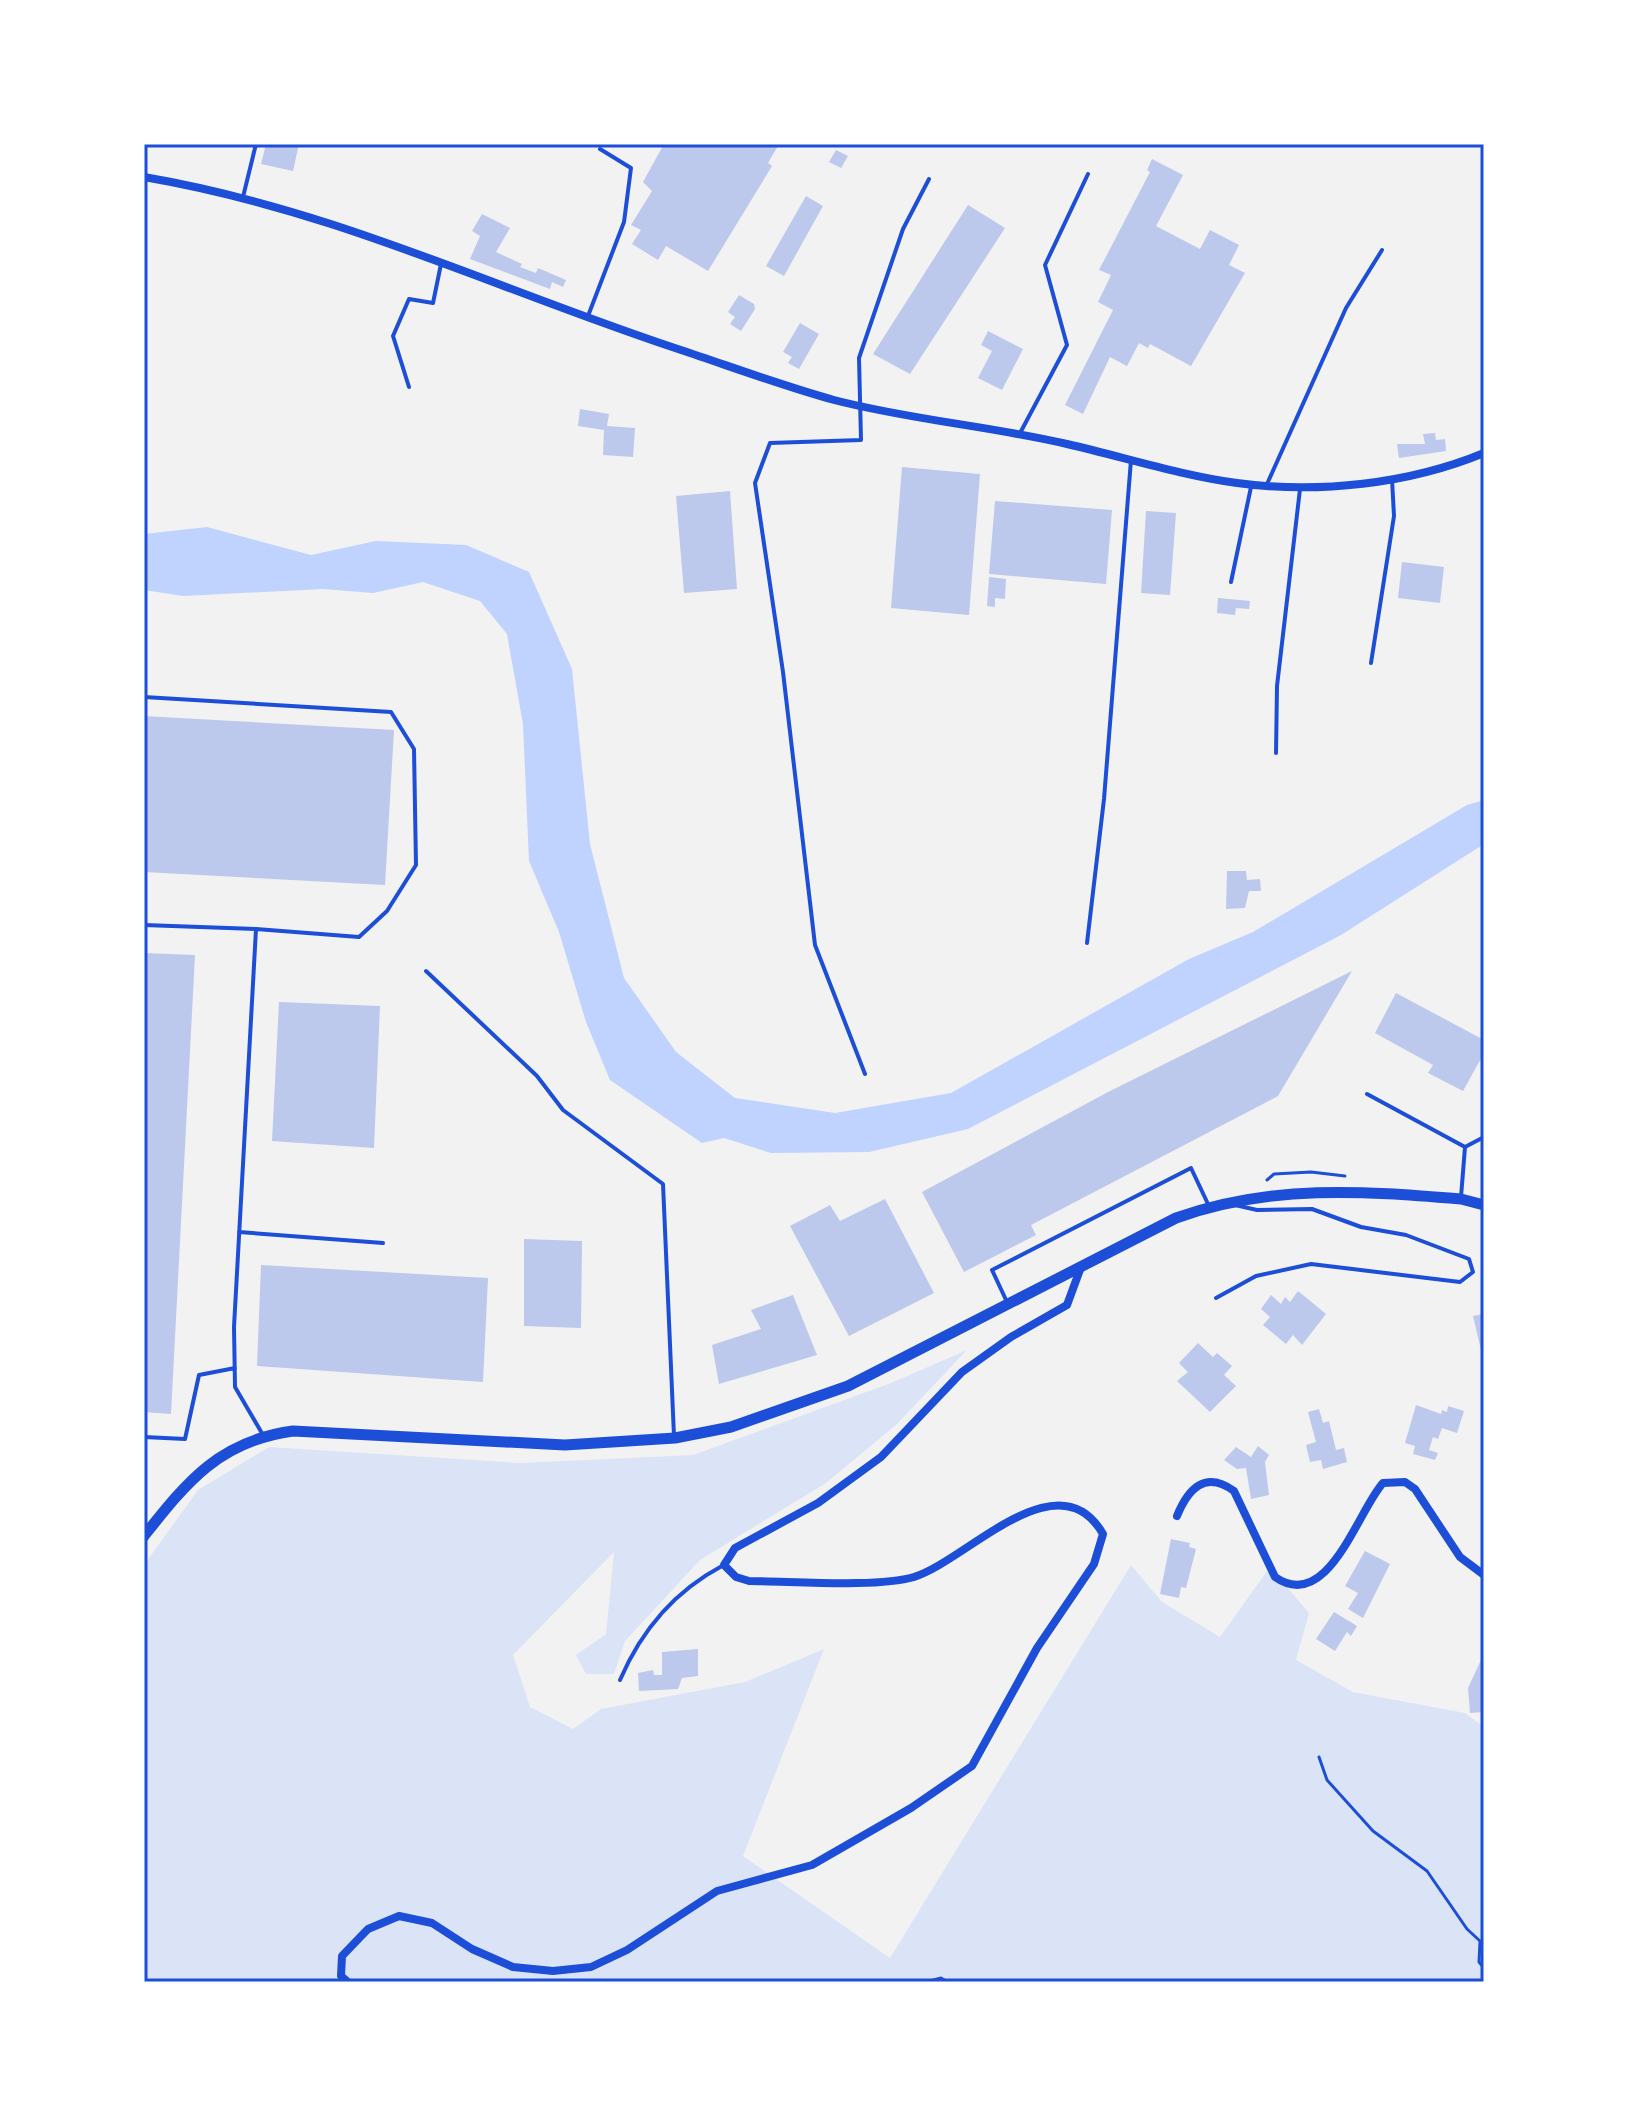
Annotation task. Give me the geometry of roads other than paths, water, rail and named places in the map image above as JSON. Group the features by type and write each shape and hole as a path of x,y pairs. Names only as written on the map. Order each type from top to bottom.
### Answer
{"main road":[{"path":"144,1536 188,1480 220,1456 263,1435 293,1431 565,1445 675,1438 731,1427 848,1386 1176,1218 1209,1207 1250,1196 1315,1191 1461,1199 1484,1205"}],"street":[{"path":"144,177 243,197 442,261 677,349 862,406 1267,486 1300,488 1392,479 1453,465 1484,453"},
{"path":"348,1982 341,1976 342,1956 368,1929 399,1916 432,1923 472,1949 513,1967 553,1971 591,1967 627,1950 717,1891 812,1865 911,1808 972,1766 1037,1648 1094,1564 1103,1534 1093,1516 1076,1507 1036,1509 984,1533 940,1564 913,1577 861,1582 749,1581 736,1577 724,1565 735,1548 818,1503 881,1457 962,1372 1011,1337 1067,1305 1081,1267"},
{"path":"1177,1516 1186,1495 1197,1484 1211,1481 1224,1484 1234,1491 1275,1577 1285,1584 1297,1585 1326,1572 1383,1483 1405,1482 1415,1489 1460,1557 1484,1575"}],"lane":[{"path":"243,197 256,144"},
{"path":"588,316 624,222 631,168 600,149"},
{"path":"1019,435 1067,345 1045,265 1088,174"},
{"path":"865,1074 815,945 783,672 755,483 770,443 861,440 859,358 903,229 929,179"},
{"path":"1267,486 1346,308 1382,250"},
{"path":"409,387 393,336 409,299 433,303 442,261"},
{"path":"1087,943 1104,799 1131,460"},
{"path":"1371,663 1394,516 1392,479"},
{"path":"1231,582 1251,484"},
{"path":"1276,753 1277,686 1300,488"},
{"path":"144,697 391,712 414,749 416,865 387,911 359,937 144,925"},
{"path":"256,929 239,1232 235,1387 263,1435"},
{"path":"426,971 537,1076 563,1110 663,1184 675,1438"},
{"path":"1367,1094 1465,1147"},
{"path":"1465,1147 1484,1137"},
{"path":"1461,1199 1465,1147"},
{"path":"1007,1302 992,1270 1191,1168 1209,1207"},
{"path":"1216,1298 1256,1276 1311,1264 1460,1282 1473,1272 1469,1259 1406,1235 1361,1227 1312,1209 1257,1210 1225,1203"},
{"path":"239,1232 383,1243"},
{"path":"144,1437 185,1439 199,1375 235,1368"},
{"path":"620,1680 636,1644 690,1583 724,1565"}],"water":[{"path":"207,527 311,555 376,541 466,545 529,572 572,669 590,844 624,978 676,1052 735,1098 835,1113 951,1093 1189,959 1253,932 1467,805 1484,800 1484,844 1341,935 968,1129 869,1152 771,1153 724,1138 702,1143 610,1080 586,1022 559,932 529,861 523,724 507,634 480,601 423,582 373,593 323,589 183,596 144,590 144,534"}]}
